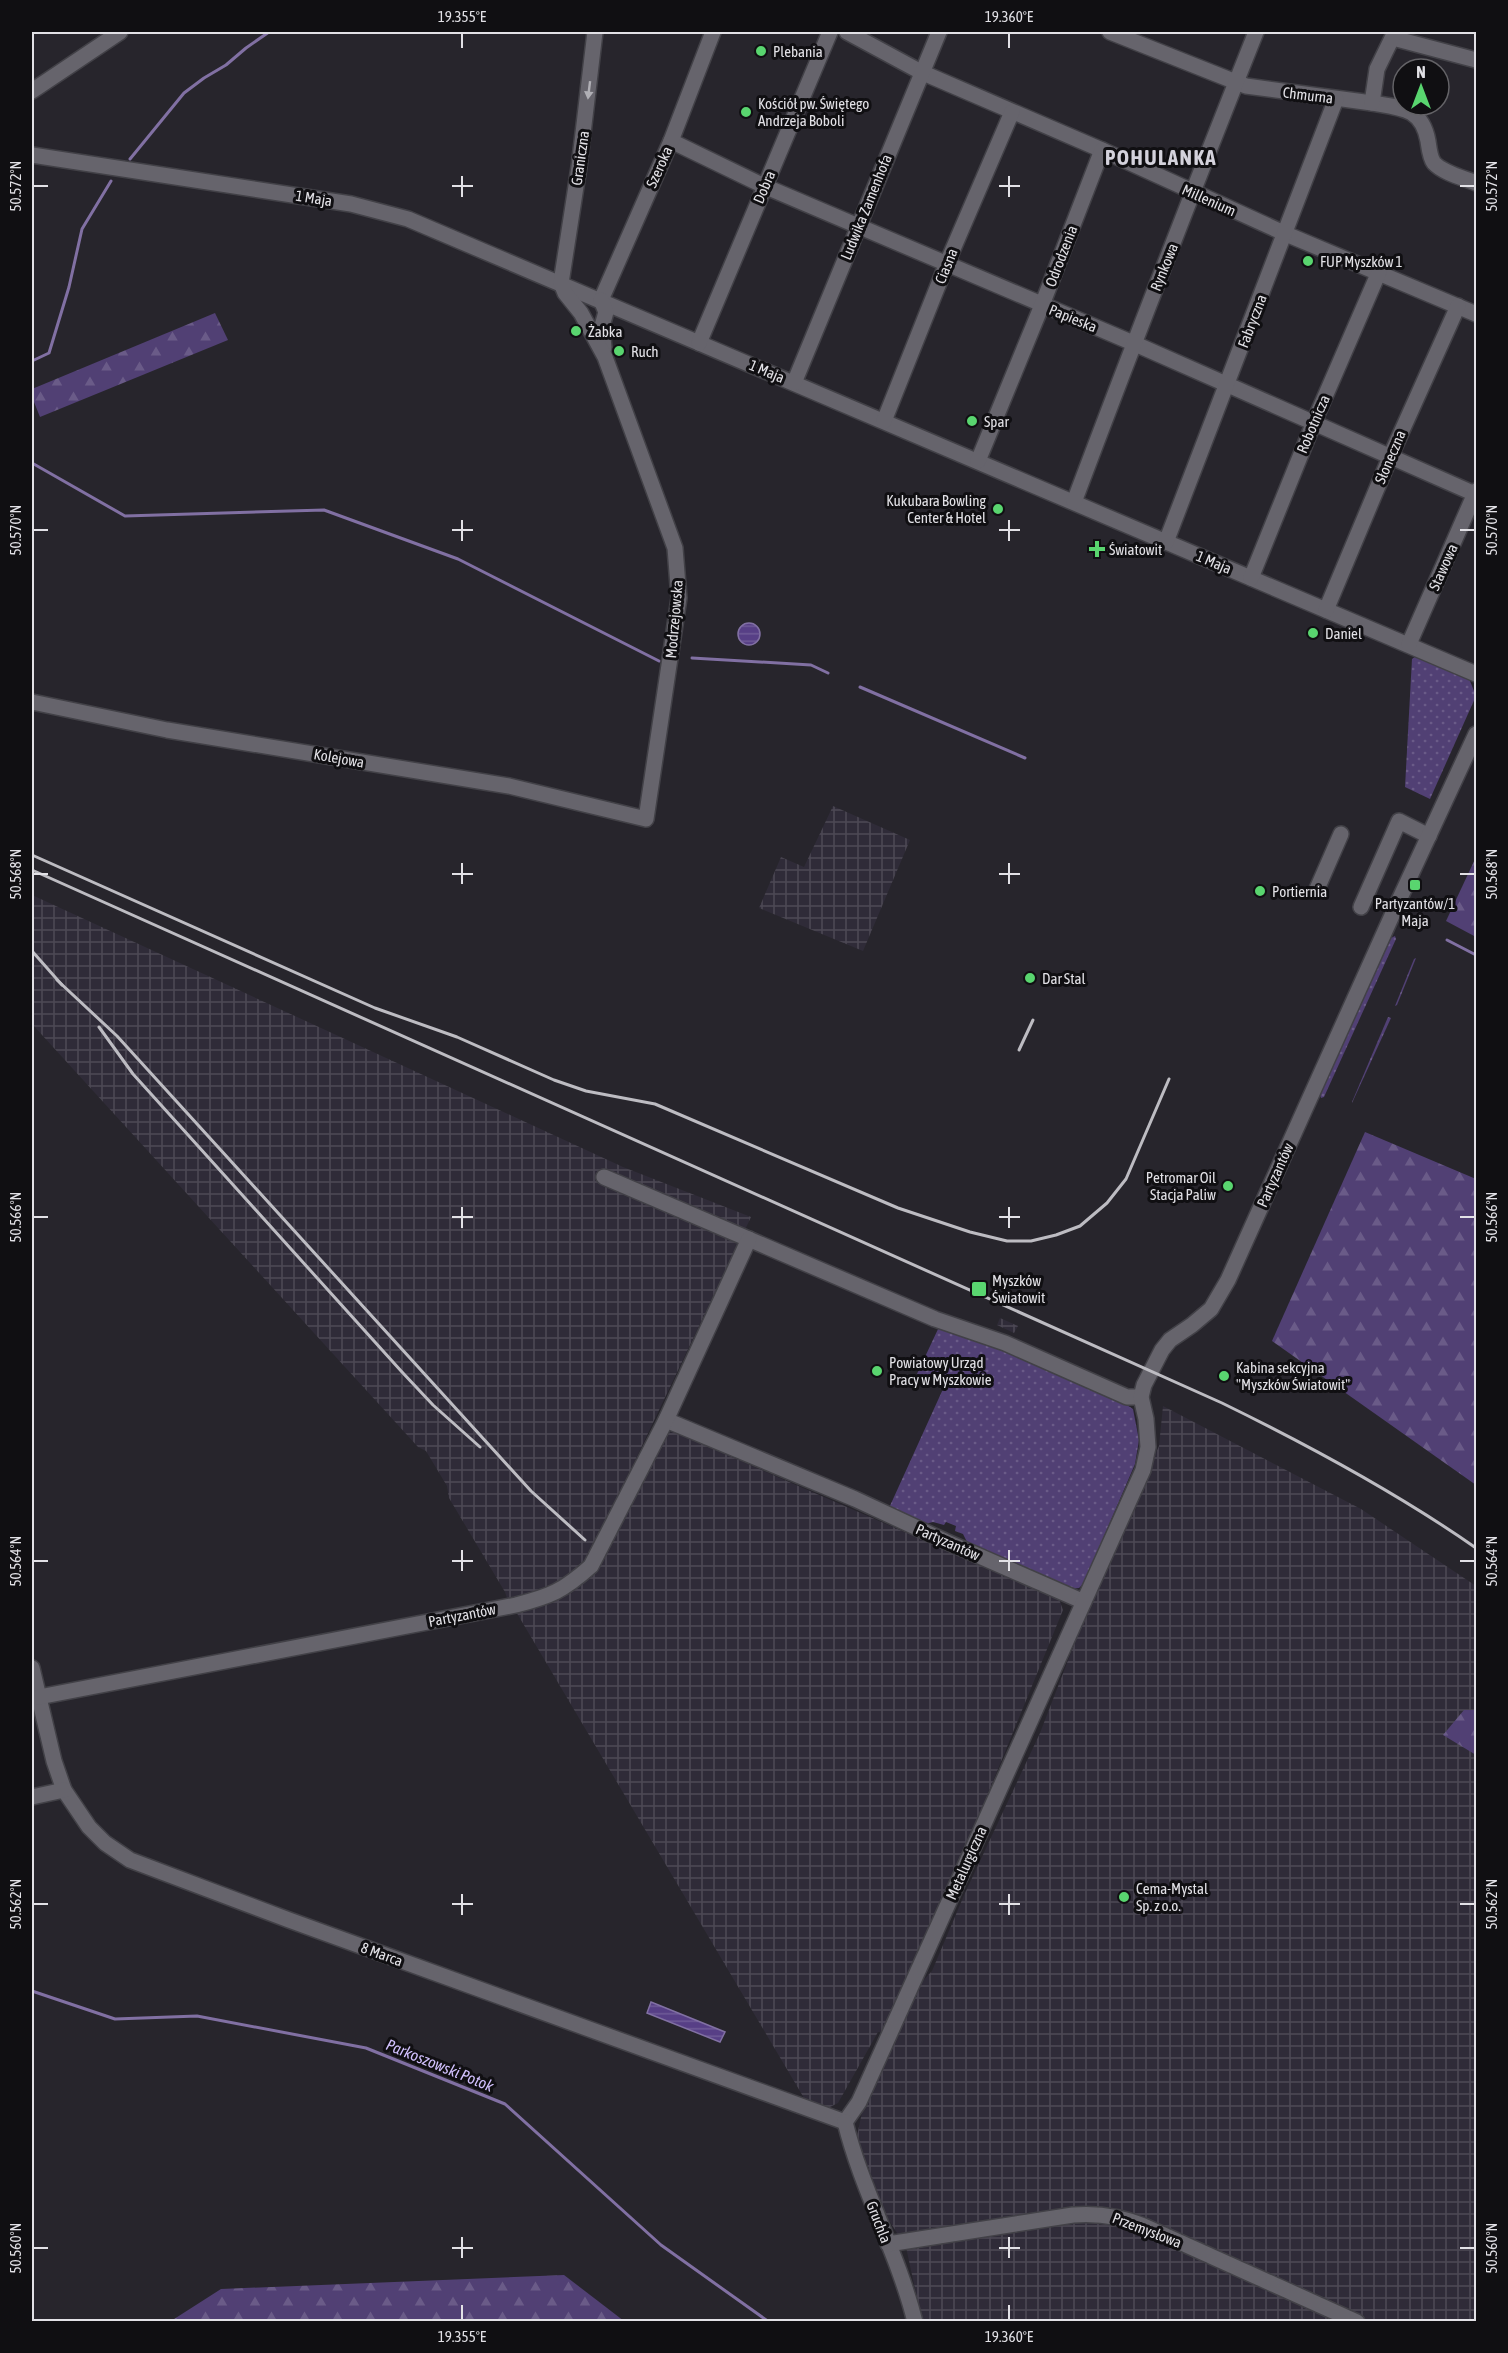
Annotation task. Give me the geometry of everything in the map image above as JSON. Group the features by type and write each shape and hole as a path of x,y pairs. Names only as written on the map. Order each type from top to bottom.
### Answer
{"street":[{"path":"32,91 120,32"},
{"name":"Graniczna","path":"561,283 579,167 595,32"},
{"name":"Szeroka","path":"601,300 671,141 712,32"},
{"name":"Dobra","path":"699,343 830,32"},
{"name":"Millenium","path":"847,32 921,72 1102,150 1286,234 1476,314"},
{"name":"Ludwika Zamenhofa","path":"794,383 939,32"},
{"name":"Chmurna","path":"1110,32 1246,86 1390,106 1418,116 1425,127 1433,162 1476,183"},
{"name":"Rynkowa","path":"1074,502 1133,343 1256,32"},
{"path":"1372,103 1377,69 1394,35 1476,60"},
{"name":"Fabryczna","path":"1166,542 1336,99"},
{"name":"Ciasna","path":"884,421 947,262 1012,112"},
{"name":"Papieska","path":"671,141 764,186 947,262 1476,492"},
{"name":"Odrodzenia","path":"978,461 1102,150"},
{"name":"1 Maja","path":"32,155 351,204 408,219 1476,674"},
{"name":"Robotnicza","path":"1251,578 1314,422 1379,272"},
{"name":"Modrzejowska","path":"561,283 605,357 675,548 678,609 646,819"},
{"path":"585,320 591,306 601,300"},
{"name":"Modrzejowska","path":"601,300 606,312 602,326 605,357"},
{"name":"Słoneczna","path":"1326,610 1391,455 1458,306"},
{"name":"Stawowa","path":"1409,644 1476,492"},
{"name":"Kolejowa","path":"32,702 167,730 509,786 646,819"},
{"name":"Partyzantów","path":"1141,1397 1144,1385 1162,1350 1170,1340 1211,1309 1228,1280 1476,734"},
{"path":"1361,907 1399,820 1429,836"},
{"path":"1317,889 1341,834"},
{"path":"604,1177 935,1319 1005,1343 1127,1397 1141,1397 1146,1419 1148,1447 1143,1470 1082,1601"},
{"path":"666,1420 749,1239"},
{"name":"Partyzantów","path":"39,1697 547,1597 573,1582 591,1566 666,1420 855,1499 1082,1601"},
{"name":"Metalurgiczna","path":"845,2122 859,2102 1082,1601"},
{"name":"8 Marca","path":"32,1668 54,1761 64,1790 97,1835 118,1853 140,1866 845,2122"},
{"path":"32,1797 64,1790"},
{"name":"Gruchla","path":"845,2122 857,2164 915,2322"},
{"name":"Przemysłowa","path":"888,2244 1073,2216 1101,2214 1114,2216 1144,2226 1357,2322"}],"shaded area":[{"path":"749,623 757,626 760,634 757,642 749,645 741,642 738,634 741,626"},
{"path":"833,806 910,840 863,951 759,908 781,857 804,867"},
{"path":"32,895 623,1167 751,1217 600,1534 585,1559 565,1582 508,1601 505,1592 449,1498 447,1486 426,1451 418,1447 32,1024"},
{"path":"1000,1318 1018,1326 1014,1333 997,1325"},
{"path":"1163,1406 1361,1509 1476,1586 1476,2321 922,2321 906,2247 885,2214 857,2136 864,2103 918,1986 932,1971 965,1893 1040,1733 1099,1580 1159,1446"},
{"path":"674,1432 1059,1599 1063,1610 978,1818 948,1885 942,1905 884,2032 878,2032 838,2103 828,2108 804,2098 515,1610 555,1601 589,1578 612,1540 667,1433"},
{"path":"651,2002 725,2032 720,2042 647,2013"}],"green space":[{"path":"215,313 228,340 40,417 32,397 32,389"},
{"path":"1418,655 1468,676 1476,696 1430,799 1405,787 1412,659"},
{"path":"1476,857 1476,937 1446,921"},
{"path":"1395,936 1396,939 1324,1097 1321,1098 1320,1095 1391,938"},
{"path":"1416,958 1397,1005 1395,1006 1414,959"},
{"path":"1388,1017 1391,1018 1352,1103 1352,1102"},
{"path":"1365,1132 1476,1179 1476,1485 1272,1341"},
{"path":"939,1327 1004,1348 1133,1409 1139,1440 1135,1464 1084,1583 1079,1588 1070,1589 967,1542 963,1534 955,1531 956,1526 946,1522 944,1525 933,1522 925,1524 889,1508 943,1389 916,1376"},
{"path":"1464,1710 1476,1710 1476,1755 1443,1735"},
{"path":"564,2275 624,2321 171,2321 221,2289"}],"waterway":[{"path":"130,159 184,93 269,32"},
{"path":"32,361 49,353 69,287 82,229 111,181"},
{"path":"32,463 125,516 324,510 458,559 659,661"},
{"path":"692,658 811,665 828,673"},
{"path":"860,687 1025,758"},
{"path":"1447,940 1476,955"},
{"name":"Parkoszowski Potok","path":"32,1991 115,2019 197,2016 366,2048 505,2104 661,2245 769,2322"}],"railway":[{"path":"32,855 375,1008 457,1037 554,1080 586,1091 655,1104 898,1208 970,1232 1007,1241 1031,1241 1080,1226 1107,1203 1126,1179 1169,1079"},
{"path":"32,870 1222,1403 1352,1471 1446,1527 1476,1548"},
{"path":"32,951 62,985"},
{"path":"57,980 117,1036 531,1491 585,1540"},
{"path":"1019,1050 1033,1020"},
{"path":"99,1027 133,1074 402,1372 433,1405 480,1447"}],"place":[{"name":"Plebania","path":"761,51"},
{"name":"Kościół pw. Świętego Andrzeja Boboli","path":"746,112"},
{"name":"FUP Myszków 1","path":"1308,261"},
{"name":"Żabka","path":"576,331"},
{"name":"Ruch","path":"619,351"},
{"name":"Spar","path":"972,421"},
{"name":"Kukubara Bowling Center & Hotel","path":"998,509"},
{"name":"Światowit","path":"1097,549"},
{"name":"Daniel","path":"1313,633"},
{"name":"Partyzantów/1 Maja","path":"1415,885"},
{"name":"Portiernia","path":"1260,891"},
{"name":"Dar Stal","path":"1030,978"},
{"name":"Petromar Oil Stacja Paliw","path":"1228,1186"},
{"name":"Myszków Światowit","path":"979,1289"},
{"name":"Powiatowy Urząd Pracy w Myszkowie","path":"877,1371"},
{"name":"Kabina sekcyjna \"Myszków Światowit\"","path":"1224,1376"},
{"name":"Cema-Mystal Sp. z o.o.","path":"1124,1897"}],"district":[{"name":"POHULANKA","path":"1161,157"}]}
